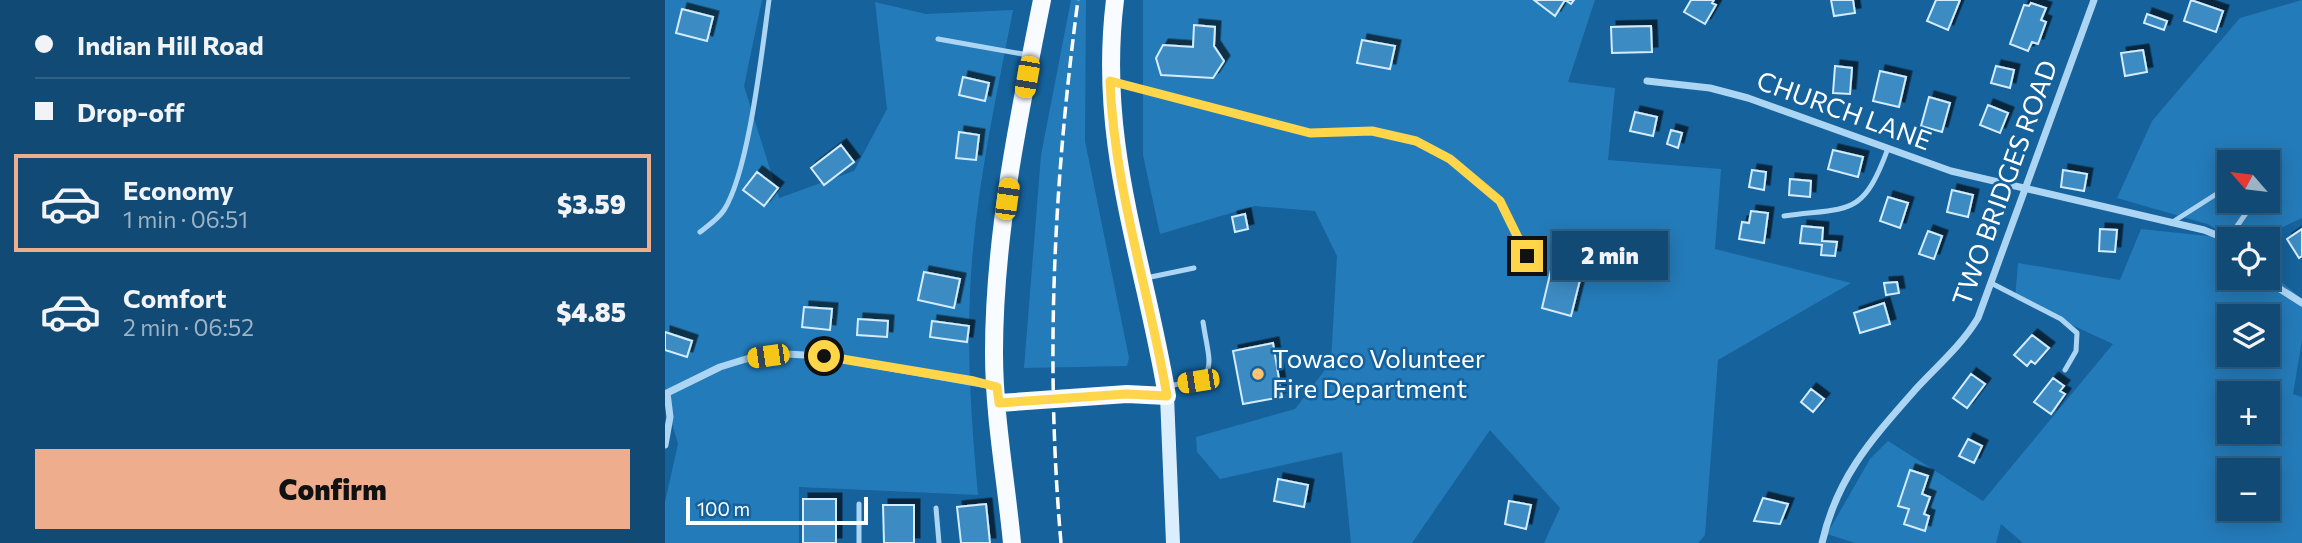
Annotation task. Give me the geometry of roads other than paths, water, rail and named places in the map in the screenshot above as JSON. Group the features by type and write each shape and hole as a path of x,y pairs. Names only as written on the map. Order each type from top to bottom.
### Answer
{"main road":[{"path":"1013,543 994,354 1004,226 1042,0"},
{"path":"998,395 1166,391 1116,156 1110,81 1115,0"}],"street":[{"name":"TWO BRIDGES ROAD","path":"1822,543 1832,502 1847,472 1972,328 1991,283 2094,0"},
{"name":"CHURCH LANE","path":"1647,81 1710,88 1748,98 1887,151 2025,190 2217,235"},
{"path":"2280,288 2302,303"},
{"path":"665,445 670,416 666,393 746,359 786,354 824,356 955,377 998,395"},
{"path":"1166,391 1173,543"}],"lane":[{"path":"700,232 719,216 732,194 743,149 769,0"},
{"path":"938,39 1031,55"},
{"path":"1110,81 1310,133 1372,131 1416,141 1450,159 1500,201 1527,256"},
{"path":"1784,216 1856,206 1867,194 1887,151"},
{"path":"2171,223 2217,194"},
{"path":"1143,279 1194,268"},
{"path":"1991,283 2061,319 2077,333 2076,351 2065,369"},
{"path":"1166,391 1198,381 1206,374 1210,366 1203,322"},
{"path":"859,504 859,543"},
{"path":"936,508 939,543"}],"railway":[{"path":"1061,543 1054,406 1055,271 1063,135 1078,0"}],"place":[{"name":"Towaco Volunteer Fire Department","path":"1258,374"}]}
